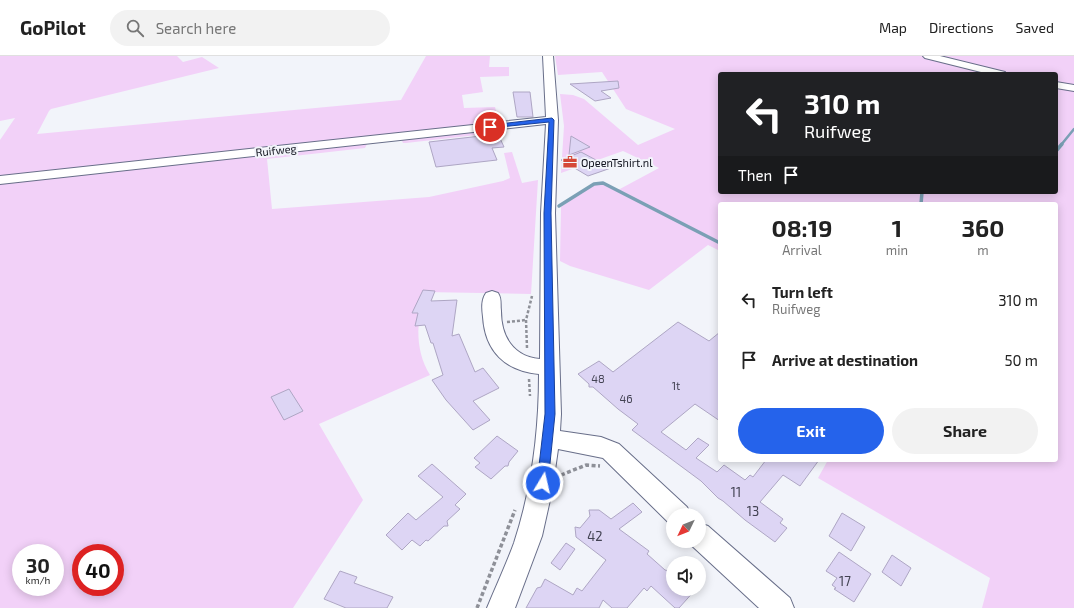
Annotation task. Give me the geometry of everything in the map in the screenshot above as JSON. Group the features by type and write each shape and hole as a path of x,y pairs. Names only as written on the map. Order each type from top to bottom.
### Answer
{"street":[{"path":"501,608 528,538 544,473 548,438 550,414 548,367 548,213 552,120 548,56"},
{"path":"928,56 993,72"},
{"path":"1058,85 1074,88"},
{"name":"Ruifweg","path":"0,180 552,120"},
{"path":"492,297 492,329 499,343 508,355 529,365 548,367"},
{"path":"548,438 601,447 611,451 671,508"},
{"path":"706,541 780,608"}],"path":[{"path":"530,400 526,320 534,292"},
{"path":"544,473 563,475 586,465 607,468"},
{"path":"477,608 518,502"}],"shaded area":[{"path":"0,56 177,56 183,62 202,57 219,68 51,109 37,134 401,100 426,56 490,56 489,67 509,67 509,76 480,77 483,92 462,95 464,108 495,107 499,123 0,177 0,140 15,118 0,121"},
{"path":"555,56 924,56 988,72 718,72 718,194 1058,194 1058,85 1074,89 1074,608 982,608 990,578 818,478 827,462 1058,462 1058,202 718,202 718,250 708,245 649,290 570,266 560,261 561,207 586,189 601,182 618,190 659,168 623,151 561,173 564,126 560,94 573,95 584,99 638,145 675,129 626,109 602,72 558,75"},
{"path":"930,56 1074,56 1074,87 1058,84 1058,72 996,72"},
{"path":"493,128 495,133 406,143 403,143 401,139"},
{"path":"368,142 365,148 267,159 272,209 429,197 503,181 510,178 504,153 512,152 522,183 538,180 531,294 424,292 418,334 421,355 430,375 319,424 363,500 293,608 0,608 0,182"}],"building":[{"path":"618,81 619,88 601,91 611,98 595,101 570,84"},
{"path":"513,92 530,92 533,117 517,117"},
{"path":"498,134 504,147 492,148 497,160 436,167 429,142"},
{"path":"571,136 590,147 569,155"},
{"path":"581,152 611,168 588,176 561,160"},
{"path":"423,290 435,291 431,301 457,300 452,336 459,334 475,372 483,368 499,388 473,401 490,420 473,430 446,400 432,380 443,375 433,343 431,343 425,325 415,326 418,313 412,313"},
{"path":"678,322 709,341 718,334 718,420 695,404 661,432 686,450 698,438 709,445 696,458 717,472 724,465 745,480 750,475 753,477 764,462 818,462 800,486 783,475 760,502 783,519 780,523 787,528 775,542 718,498 701,481 632,430 638,424 593,387 589,387 589,384 578,374 599,361 613,372"},
{"path":"289,389 303,411 284,420 271,397"},
{"path":"497,436 518,451 509,462 508,466 505,466 491,479 475,467 480,463 474,458"},
{"path":"432,464 466,494 455,505 460,509 447,521 448,526 444,526 428,541 426,540 420,546 412,540 402,550 386,535 408,513 416,520 443,497 418,476"},
{"path":"633,503 642,512 619,529 649,551 647,554 666,570 666,596 690,596 679,608 675,608 651,586 647,591 644,588 627,608 612,608 603,600 599,608 526,608 537,588 541,587 545,579 573,595 577,588 582,591 606,560 576,537 575,527 580,528 590,516 589,510 599,510 611,519"},
{"path":"842,513 865,527 851,551 829,536"},
{"path":"566,543 575,549 560,570 551,563"},
{"path":"839,552 871,574 854,602 834,589 836,588 832,585 837,578 826,571"},
{"path":"892,555 911,568 901,586 882,572"},
{"path":"340,571 357,577 354,583 393,597 387,608 346,608 324,599"}],"waterway":[{"path":"1061,145 1074,129"},
{"path":"1058,149 1062,144"},
{"path":"559,206 594,184 603,183 718,242"},
{"path":"921,202 922,194"}],"place":[{"name":"OpeenTshirt.nl","path":"570,162"}],"route":[{"path":"490,127 552,120 548,213 548,367 550,414 543,483"}]}
